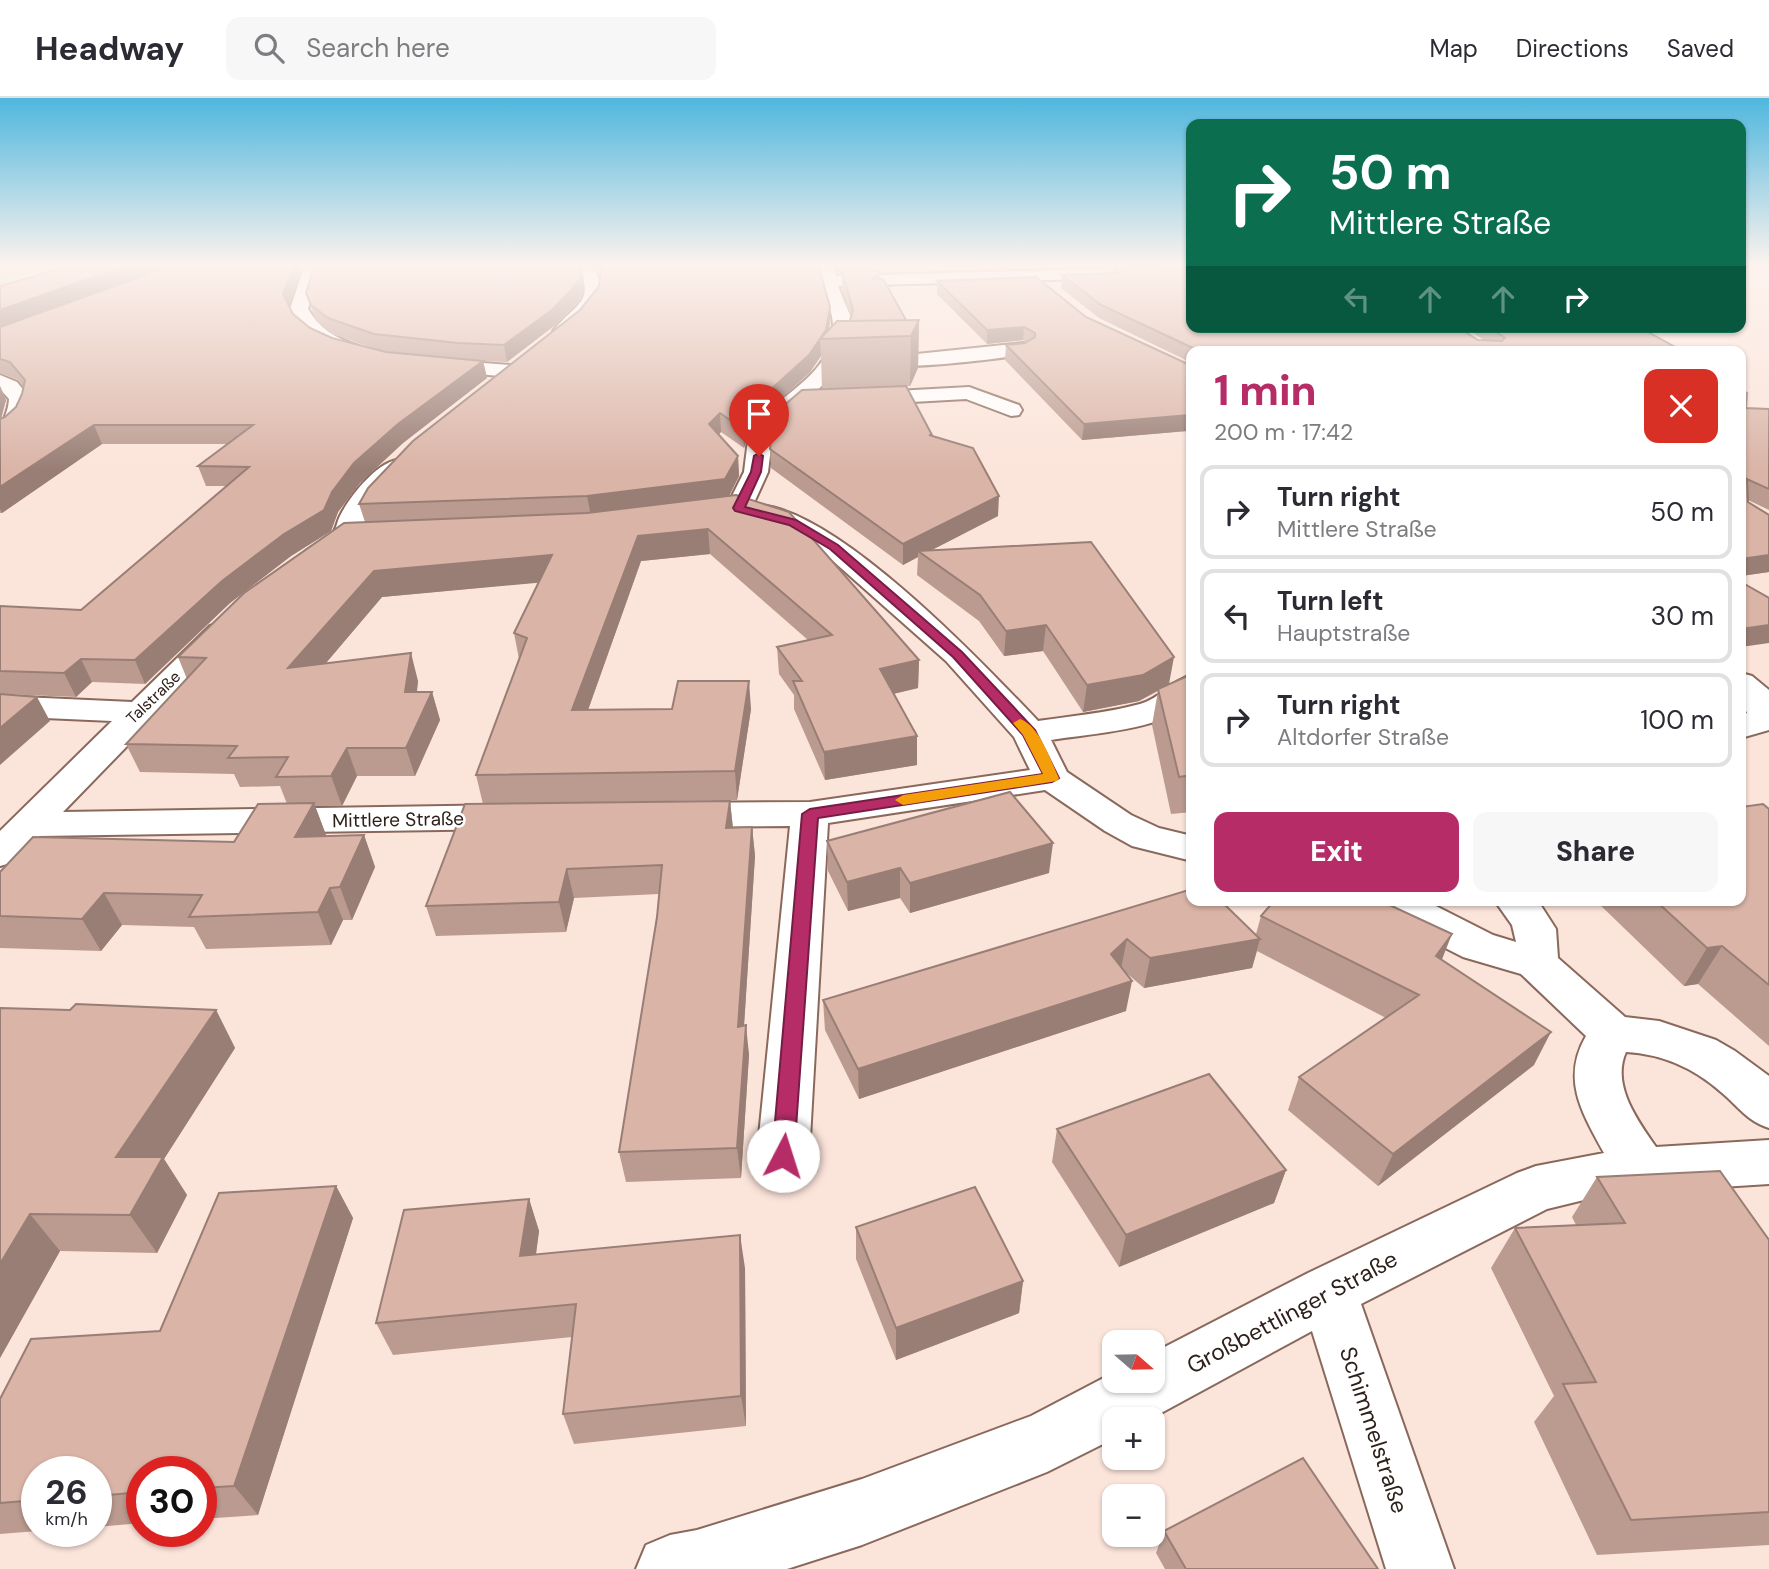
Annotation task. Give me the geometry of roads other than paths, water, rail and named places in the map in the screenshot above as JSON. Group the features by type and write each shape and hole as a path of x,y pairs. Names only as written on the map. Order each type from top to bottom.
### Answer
{"street":[{"path":"316,333 324,339 369,355"},
{"path":"483,393 560,333"},
{"path":"842,333 843,339 832,361 763,429 759,440 756,472 725,510 792,523 834,547 957,654 1030,733 1052,778 1118,823 1146,836 1186,847"},
{"path":"832,361 907,361 1023,349"},
{"path":"412,363 510,371"},
{"path":"0,382 10,386 20,398 20,411 12,425 0,433"},
{"path":"794,399 969,393 1012,410"},
{"path":"293,572 358,537 353,514 371,490 413,450"},
{"name":"Talstraße","path":"0,853 138,712 242,611"},
{"path":"1746,687 1762,700 1765,712 1764,720 1746,725"},
{"path":"1030,733 1149,713 1170,704 1186,690"},
{"path":"0,706 138,712"},
{"path":"642,816 810,814 1052,778"},
{"path":"783,1156 810,814"},
{"name":"Mittlere Straße","path":"28,824 544,817"},
{"path":"1403,906 1421,918 1478,946 1536,963 1614,1034"},
{"path":"1519,906 1531,919 1539,939 1536,963"},
{"path":"1643,1170 1612,1122 1600,1089 1597,1066 1603,1044 1614,1034 1638,1034 1664,1039 1714,1059 1740,1077 1769,1108"},
{"name":"Großbettlinger Straße","path":"670,1569 697,1564 862,1512 1046,1441 1328,1292 1536,1189 1588,1177 1643,1170 1769,1162"},
{"name":"Schimmelstraße","path":"1328,1292 1420,1569"}]}
